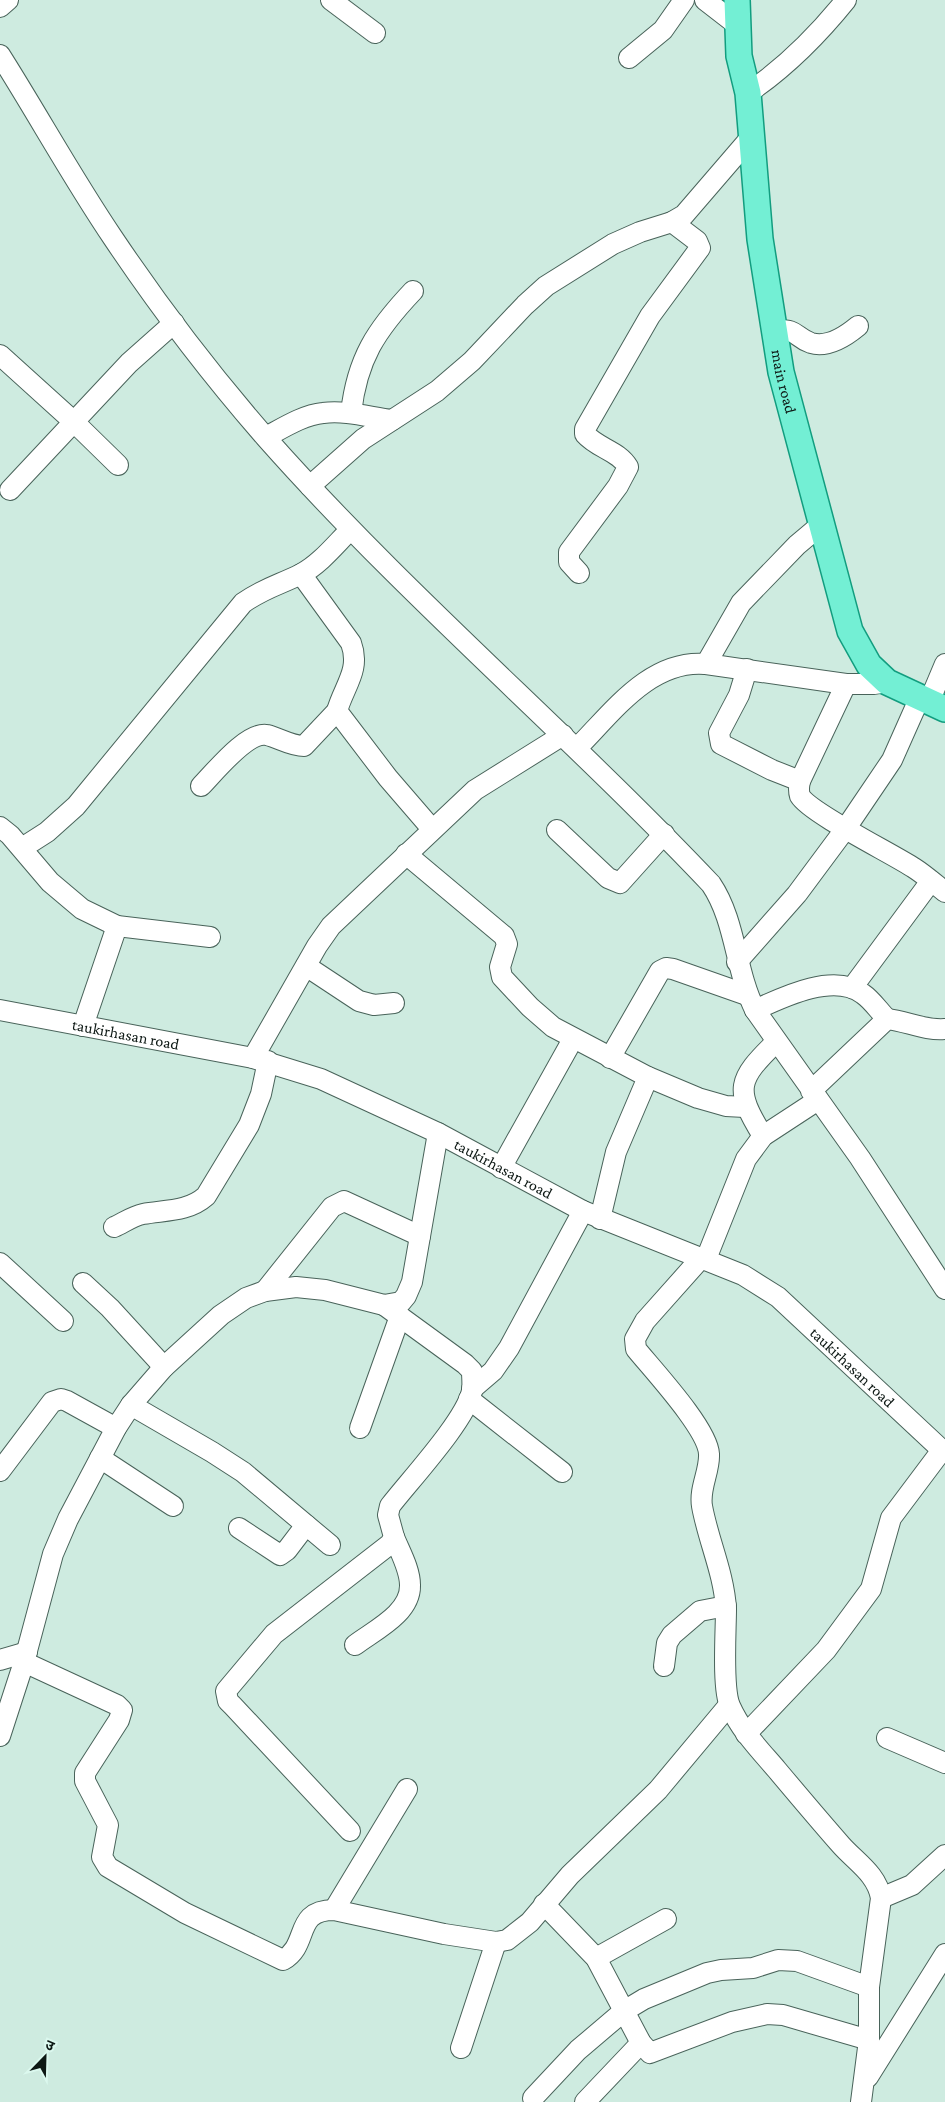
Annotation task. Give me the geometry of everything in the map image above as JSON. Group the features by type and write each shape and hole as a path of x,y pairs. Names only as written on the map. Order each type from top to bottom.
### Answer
{"main road":[{"name":"main road","path":"737,12 740,56 748,93 760,238 781,372 850,631 869,665 887,682 931,703"}],"street":[{"path":"0,6 8,0"},
{"path":"331,0 375,33"},
{"path":"629,58 663,30 684,0"},
{"path":"705,0 737,12"},
{"path":"748,93 779,72 820,32 846,0"},
{"path":"0,55 112,237 190,346 266,437 350,530 570,741 712,884 723,902 737,962 751,1002 776,1042 860,1158 945,1289"},
{"path":"310,486 364,439 437,391 472,361 525,305 546,286 613,244 640,232 672,222 684,215 752,136"},
{"path":"579,572 569,562 570,552 618,486 628,467 624,460 590,441 585,434 585,428 650,316 700,248 697,241 672,222"},
{"path":"351,414 354,389 369,347 380,328 413,291"},
{"path":"10,490 129,363 174,323"},
{"path":"775,330 794,331 811,343 825,344 844,337 858,326"},
{"path":"0,355 73,421 118,465"},
{"path":"266,437 298,420 322,413 351,414 392,420"},
{"path":"706,664 741,603 797,545 822,524"},
{"path":"22,848 48,832 76,806 243,603 262,590 301,574 314,566 350,530"},
{"path":"201,786 253,736 265,735 304,746 337,711 351,679 355,655 351,643 301,574"},
{"path":"114,1227 140,1215 187,1207 198,1203 206,1196 249,1126 261,1094 260,1060 306,966 331,926 475,790 570,741 659,672 674,665 706,664 846,684 887,682"},
{"path":"737,962 797,894 846,828 931,703 945,664"},
{"path":"746,669 739,696 719,733 721,744 772,770 800,781"},
{"path":"846,684 800,781 798,788 800,796 807,803 914,868 938,886 852,988"},
{"path":"337,711 388,778 432,829"},
{"path":"0,828 22,848 50,882 82,910 117,926 210,937"},
{"path":"557,830 608,878 620,883 664,834"},
{"path":"406,854 504,936 507,944 500,967 502,977 530,1007 553,1027 648,1077 698,1098 726,1106 746,1107"},
{"path":"83,1026 117,926"},
{"path":"306,966 359,1001 374,1005 394,1003"},
{"path":"610,1058 660,971 673,969 751,1002 833,984 852,988 862,993 887,1019 901,1020 941,1034"},
{"name":"taukirhasan road","path":"0,1010 260,1060 321,1079 438,1134 591,1215 743,1275 778,1297 943,1451"},
{"path":"862,2092 869,2040 869,1986 880,1898 879,1887 872,1875 842,1847 746,1734 729,1705 726,1668 726,1606 716,1553 702,1506 701,1493 709,1454 706,1442 685,1409 636,1350 635,1339 645,1321 704,1258 746,1159 763,1136 815,1096 887,1019"},
{"path":"501,1168 573,1039"},
{"path":"763,1136 746,1107 746,1078 754,1063 776,1042"},
{"path":"355,1645 397,1614 409,1595 409,1577 388,1515 390,1506 447,1435 471,1394 493,1371 509,1348 591,1215 648,1077"},
{"path":"360,1428 392,1310 406,1296 412,1282 438,1134"},
{"path":"265,1291 332,1206 344,1202 420,1236"},
{"path":"0,1263 63,1321"},
{"path":"84,1283 164,1367"},
{"path":"0,1736 25,1657 53,1554 68,1519 100,1458 131,1405 164,1367 221,1315 246,1298 265,1291 296,1287 325,1290 392,1310 472,1371 471,1394"},
{"path":"471,1394 562,1472"},
{"path":"0,1471 52,1402 61,1399 67,1401 116,1428"},
{"path":"131,1405 243,1472 330,1545"},
{"path":"746,1734 826,1650 871,1588 891,1518 943,1451"},
{"path":"100,1458 173,1506"},
{"path":"239,1528 280,1555 287,1550 306,1525"},
{"path":"350,1831 228,1701 226,1691 274,1634 390,1544 394,1537"},
{"path":"664,1666 667,1643 672,1635 700,1611 726,1606"},
{"path":"0,1660 25,1657 118,1705 122,1710 119,1720 85,1773 85,1781 108,1825 102,1857 108,1867 185,1913 283,1960 292,1955 310,1916 321,1910 334,1910 444,1934 496,1942 507,1940 530,1922 570,1875 658,1790 729,1705"},
{"path":"888,1738 945,1763"},
{"path":"334,1910 407,1789"},
{"path":"880,1898 912,1885 945,1855"},
{"path":"544,1904 596,1958 641,2043 650,2053 655,2053 678,2041 732,2022 766,2014 783,2015 869,2040"},
{"path":"596,1958 666,1919"},
{"path":"461,2048 496,1942"},
{"path":"862,2092 945,1954"},
{"path":"533,2098 578,2050 624,2011 644,1999 707,1973 753,1968 778,1960 797,1961 869,1986"},
{"path":"586,2102 641,2043"}]}
